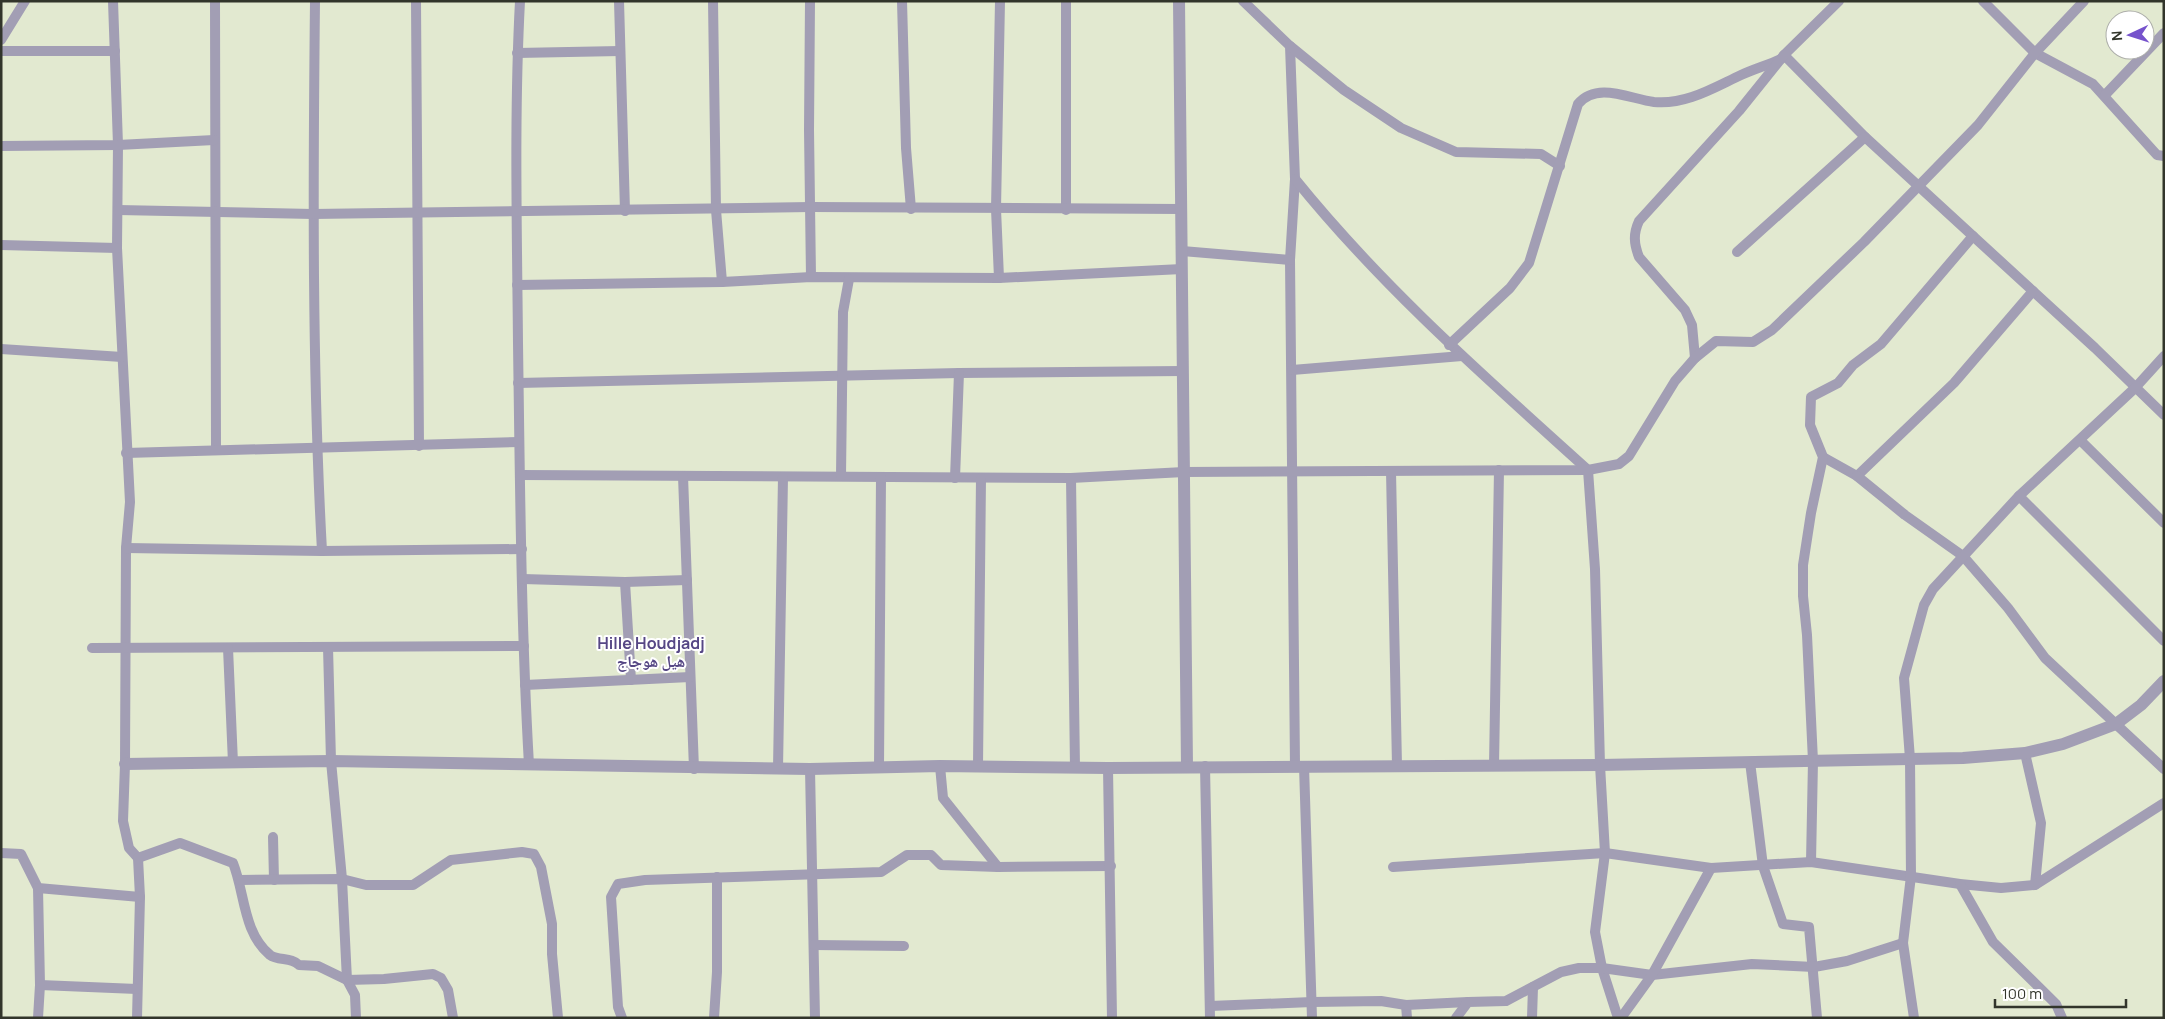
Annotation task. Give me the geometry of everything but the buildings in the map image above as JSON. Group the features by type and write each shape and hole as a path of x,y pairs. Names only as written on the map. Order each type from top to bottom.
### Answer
{"street":[{"path":"1,40 24,1"},
{"path":"113,1 118,145 117,248 130,502 126,548 123,821 129,848 138,858 140,896 137,1018"},
{"path":"215,1 214,140 217,212 216,449"},
{"path":"315,1 313,214 316,448 322,551"},
{"path":"416,1 419,446"},
{"path":"520,1 517,53 516,211 518,383 525,685 529,766"},
{"path":"619,1 625,211"},
{"path":"713,1 716,210 722,282"},
{"path":"810,1 808,130 811,277"},
{"path":"902,1 906,148 911,209"},
{"path":"999,278 996,209 1000,1"},
{"path":"1066,1 1066,210"},
{"path":"1179,1 1188,767"},
{"path":"1243,1 1290,46 1344,90 1401,128 1456,152 1541,154 1560,166"},
{"path":"1695,358 1692,325 1685,310 1640,256 1635,248 1634,230 1639,221 1739,111 1782,57 1839,1"},
{"path":"1983,1 2035,53 2093,84 2105,95 2156,155 2164,156"},
{"path":"520,475 1071,478 1184,472 1588,470 1619,464 1624,461 1675,381 1695,358 1716,341 1754,342 1764,337 1920,186 1978,125 2035,53 2084,1"},
{"path":"2105,95 2164,33"},
{"path":"1290,46 1295,179 1290,260 1293,471 1300,766 1312,1018"},
{"path":"1,51 115,51"},
{"path":"517,53 620,51"},
{"path":"1782,57 1865,137 2096,348 2164,416"},
{"path":"1449,345 1510,288 1528,263 1578,104 1585,96 1596,93 1625,94 1654,102 1675,101 1706,93 1782,57"},
{"path":"1737,252 1865,137"},
{"path":"1,146 118,145 214,140"},
{"path":"1295,179 1337,231 1449,345 1588,470 1595,568 1600,765 1605,853 1596,932 1602,968 1619,1018"},
{"path":"118,210 313,214 716,210 811,207 1066,210 1181,209"},
{"path":"1973,236 1881,344 1853,365 1838,383 1811,397 1810,426 1824,456 1858,476 1905,515 1963,556 2008,608 2045,658 2164,769"},
{"path":"1,245 117,248"},
{"path":"1182,251 1290,260"},
{"path":"517,285 722,282 811,277 999,278 1182,269"},
{"path":"841,476 844,376 843,312 849,278"},
{"path":"1858,476 1954,383 2033,291"},
{"path":"1,349 122,357"},
{"path":"1292,370 1462,356"},
{"path":"1914,1018 1903,944 1911,876 1910,759 1904,686 1909,655 1924,605 1933,589 2019,496 2135,388 2164,356"},
{"path":"518,383 959,373 1183,371"},
{"path":"955,478 959,373"},
{"path":"2080,440 2164,523"},
{"path":"126,453 519,442"},
{"path":"1811,862 1813,761 1803,565 1811,513 1824,456"},
{"path":"1494,766 1499,470"},
{"path":"1391,471 1397,766"},
{"path":"683,476 694,769"},
{"path":"778,769 783,477"},
{"path":"879,768 880,477"},
{"path":"978,766 981,478"},
{"path":"1071,478 1075,768"},
{"path":"2019,496 2164,641"},
{"path":"126,548 322,551 522,549"},
{"path":"523,579 625,582 687,580"},
{"path":"625,582 631,680"},
{"path":"92,648 524,646"},
{"path":"328,647 331,761 342,879 347,980 355,995 356,1018"},
{"path":"228,648 233,762"},
{"path":"525,685 690,677"},
{"path":"125,764 331,761 810,770 940,766 1108,768 1600,765 1963,758 2025,753 2062,744 2116,724 2141,705 2164,681"},
{"path":"2025,753 2041,823 2036,885"},
{"path":"1750,762 1763,866 1783,924 1809,927 1817,1018"},
{"path":"940,766 944,798 998,867"},
{"path":"1205,766 1210,1018"},
{"path":"1108,768 1112,1018"},
{"path":"810,770 814,1018"},
{"path":"1393,867 1605,853 1711,868 1811,862 1960,884 2020,888 2036,885 2164,803"},
{"path":"273,837 274,880"},
{"path":"138,858 180,843 233,863 240,880 248,919 255,939 271,957 296,962 299,965 318,966 347,980 384,979 433,974 440,978 448,990 454,1018"},
{"path":"240,880 342,879 366,885 413,885 451,860 522,852 534,854 541,867 552,924 552,954 558,1018"},
{"path":"1,854 21,854 38,888 40,985 38,1018"},
{"path":"622,1018 618,1007 611,897 618,884 644,880 881,872 907,855 931,855 941,865 998,867 1111,866"},
{"path":"1619,1018 1652,974 1711,868"},
{"path":"714,1018 717,972 717,877"},
{"path":"1960,884 1993,942 2056,1004 2062,1018"},
{"path":"38,888 140,896"},
{"path":"1210,1006 1381,1001 1406,1005 1506,1001 1561,972 1579,968 1602,968 1652,974 1752,964 1814,968 1847,961 1903,944"},
{"path":"814,946 904,946"},
{"path":"40,985 137,989"},
{"path":"1532,1018 1533,987"},
{"path":"1456,1018 1468,1002"},
{"path":"1406,1005 1407,1018"}],"district":[{"name":"Hille Houdjadj هيل هوجاج","path":"651,652"}]}
